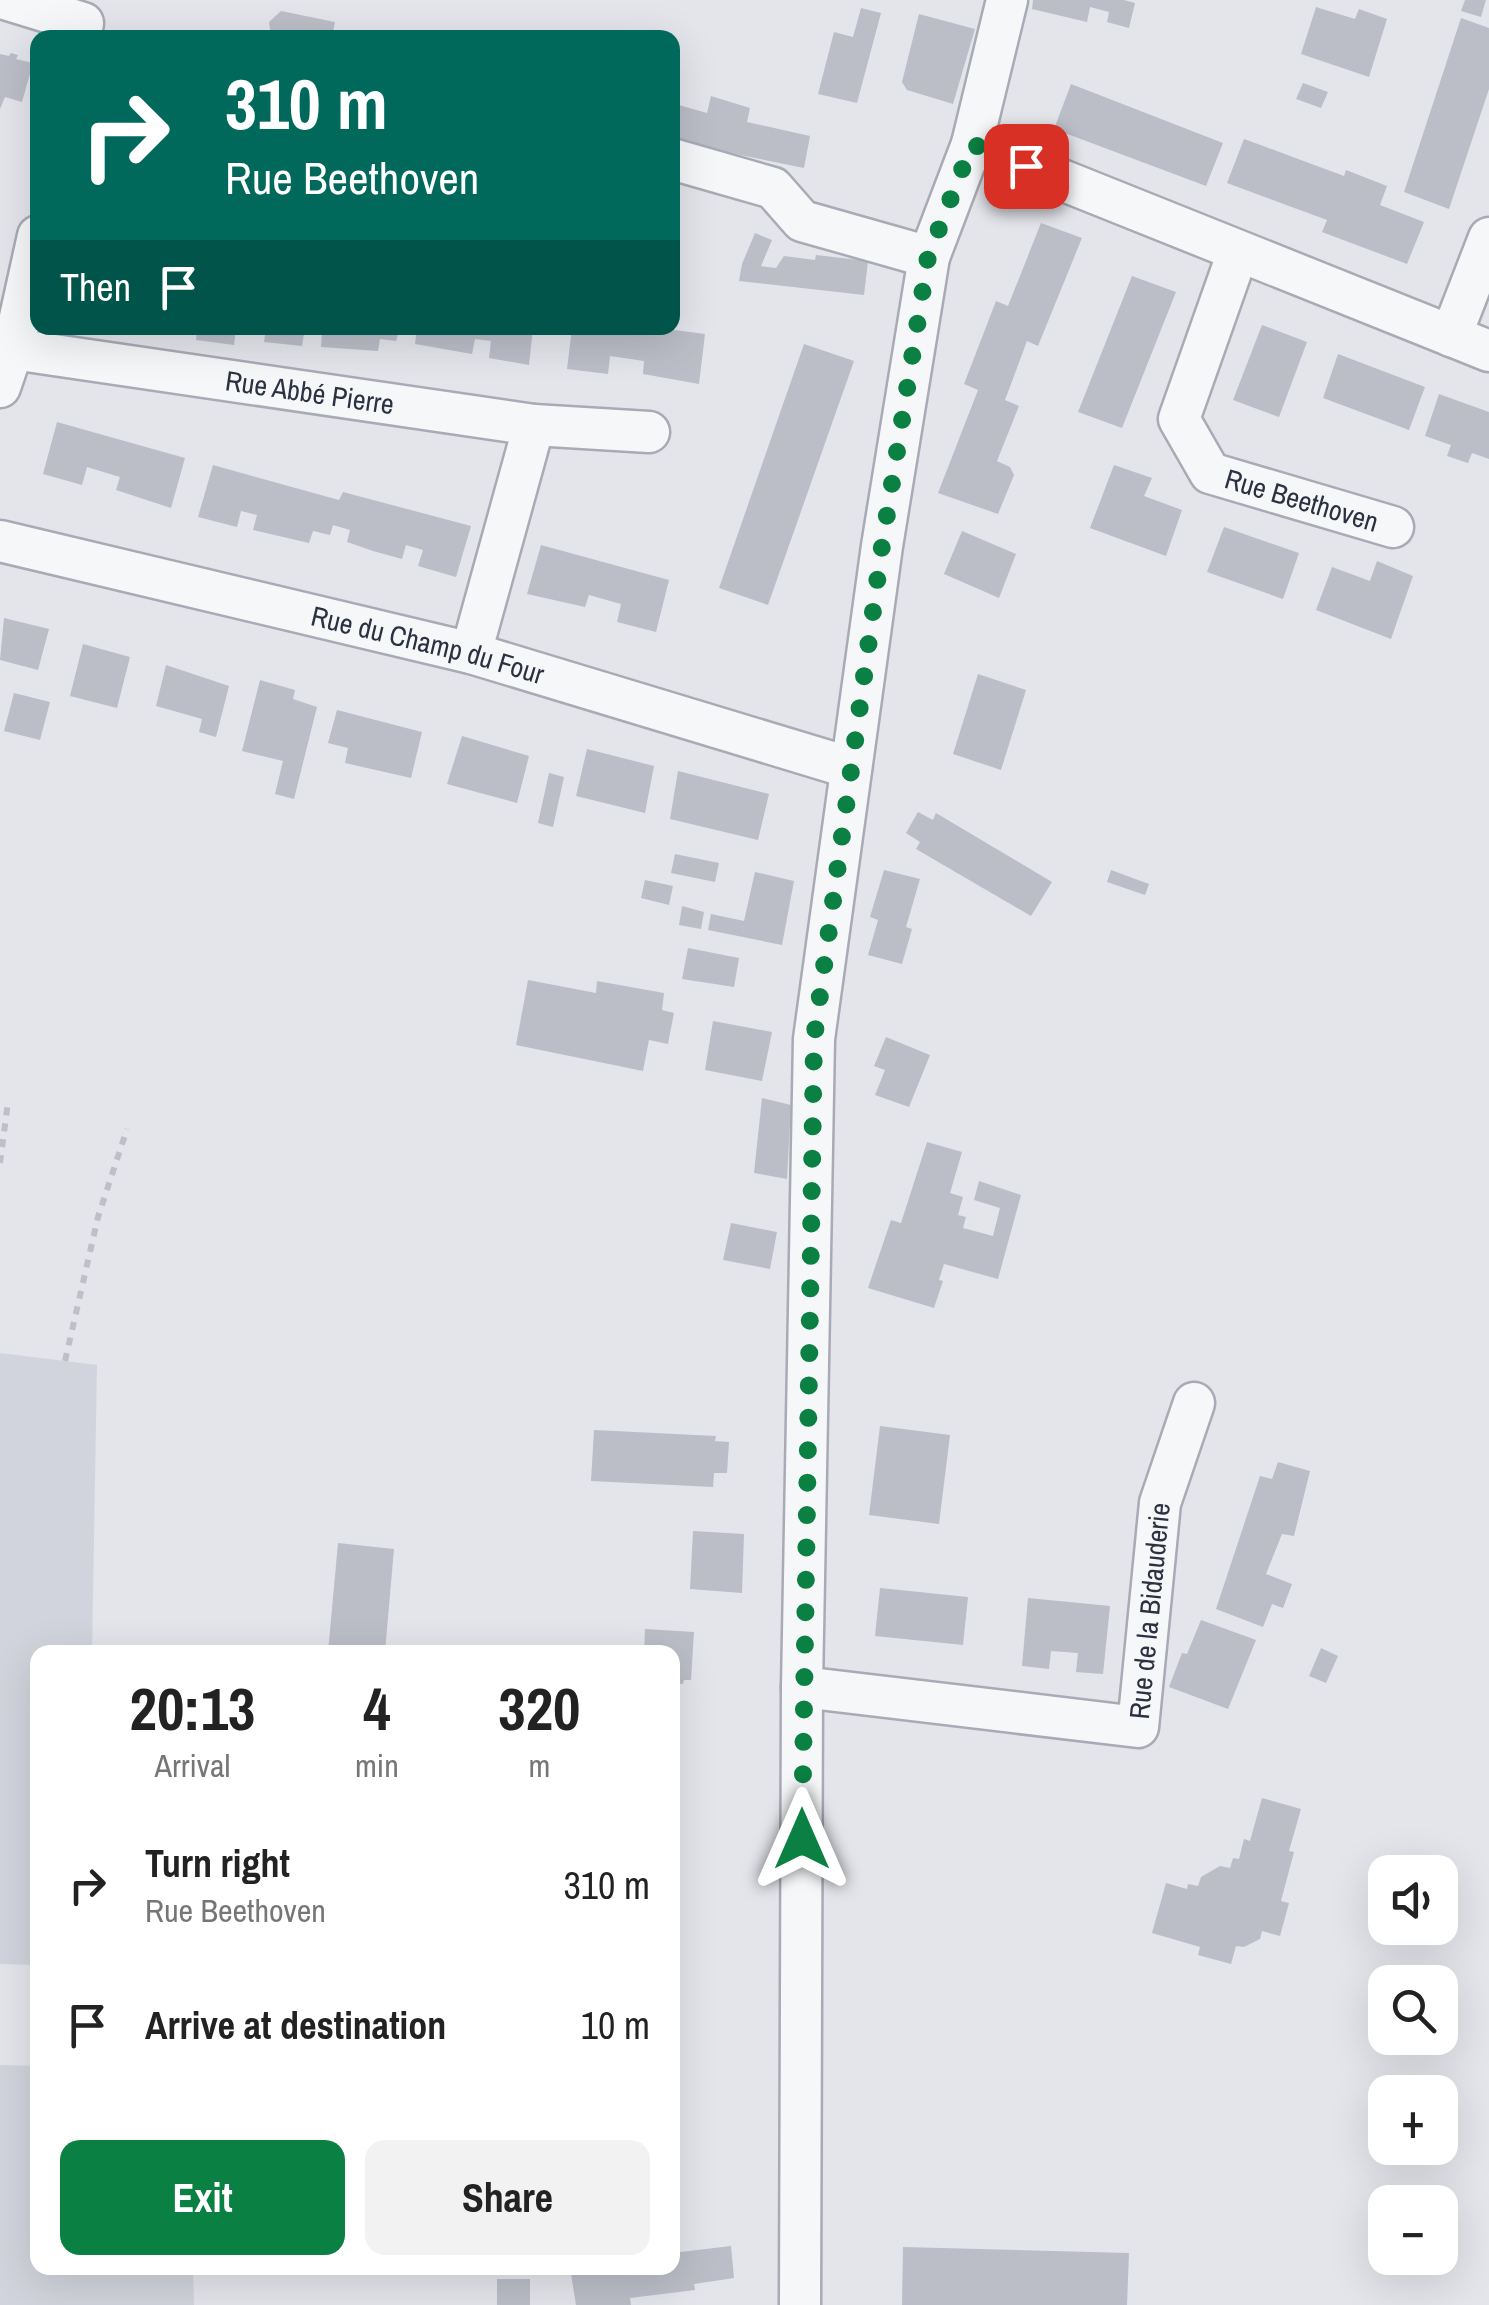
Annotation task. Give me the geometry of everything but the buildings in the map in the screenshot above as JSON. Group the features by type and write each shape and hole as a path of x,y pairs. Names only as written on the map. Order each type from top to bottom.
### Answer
{"street":[{"path":"8,0 84,22 82,30"},
{"path":"800,2305 802,1687 814,1039 928,257 972,144 1008,0"},
{"path":"972,144 1489,351"},
{"path":"680,162 773,188 802,221 928,257"},
{"path":"1450,336 1489,238"},
{"name":"Rue Beethoven","path":"1238,252 1180,418 1210,473 1393,526"},
{"path":"0,388 6,346 30,264"},
{"name":"Rue Abbé Pierre","path":"6,346 534,425 649,432"},
{"path":"471,653 534,425"},
{"name":"Rue du Champ du Four","path":"0,541 471,653 851,768"},
{"name":"Rue de la Bidauderie","path":"802,1687 1138,1727 1160,1502 1194,1403"}],"path":[{"path":"0,1163 8,1102"},
{"path":"65,1361 98,1216 127,1129"}],"shaded area":[{"path":"0,1353 97,1365 92,1645 30,1645 30,1965 0,1964"},
{"path":"0,2065 30,2066 30,2275 193,2275 194,2305 0,2305"}],"route":[{"path":"802,1839 814,1039 882,546 928,257 972,144 1026,166"}]}
